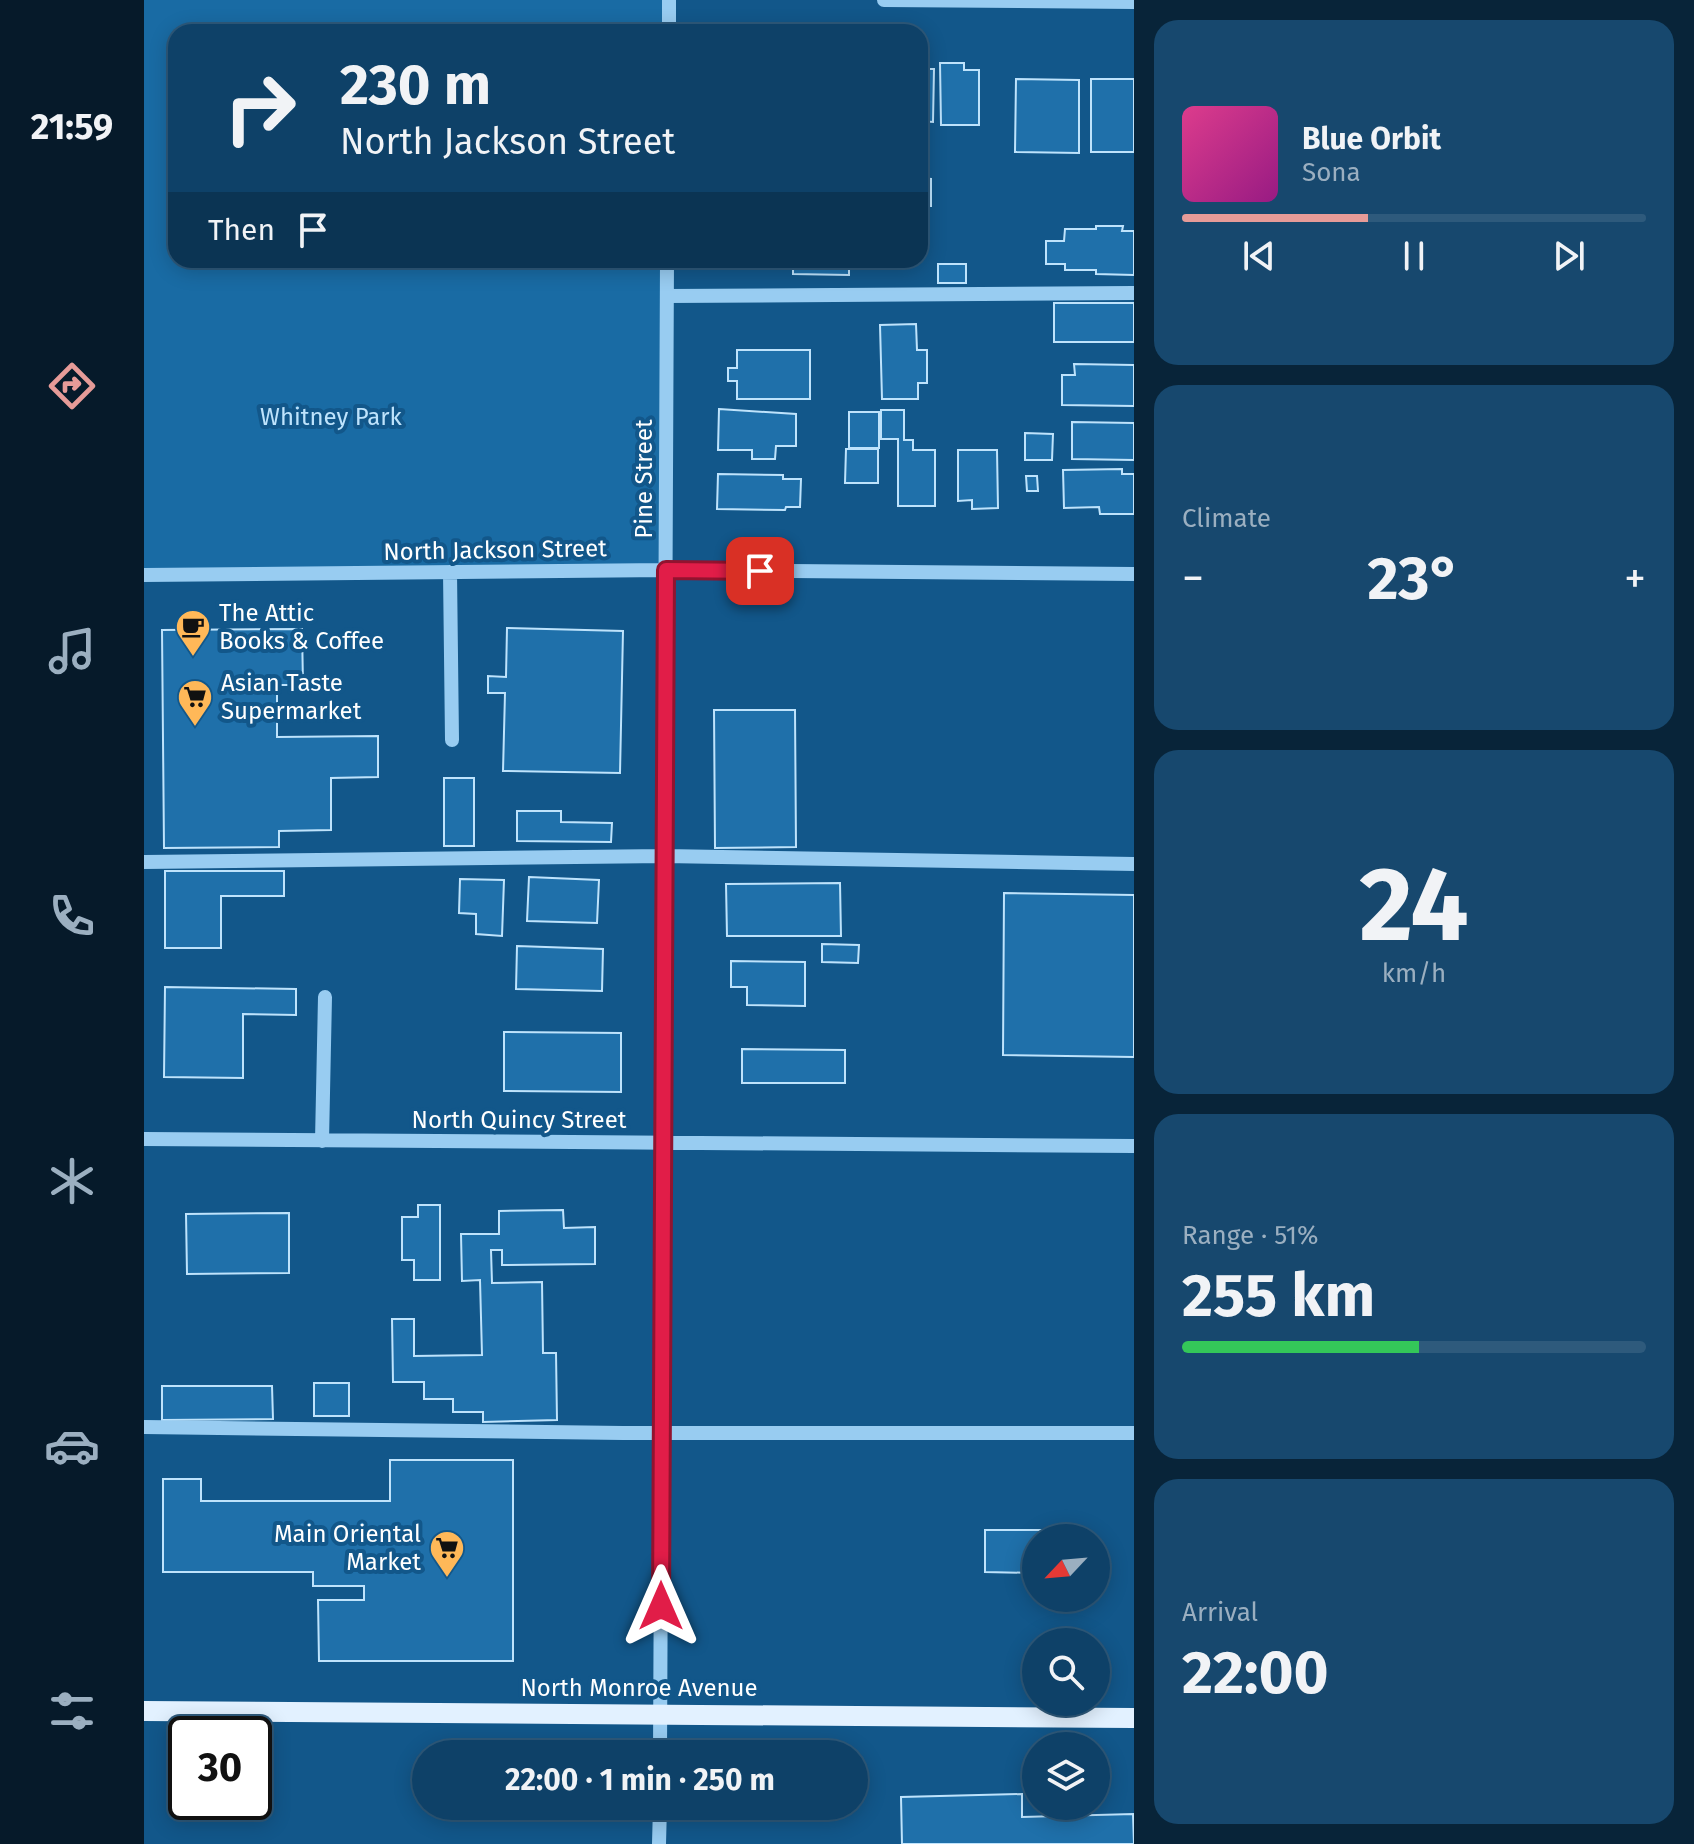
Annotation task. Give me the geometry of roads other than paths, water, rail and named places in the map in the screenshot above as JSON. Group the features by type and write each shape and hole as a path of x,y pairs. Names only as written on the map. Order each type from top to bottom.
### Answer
{"main road":[{"name":"North Monroe Avenue","path":"144,1711 1134,1718"}],"street":[{"path":"669,0 669,24"},
{"path":"884,0 1134,2"},
{"name":"Pine Street","path":"660,1740 667,268"},
{"path":"667,296 1134,293"},
{"name":"North Jackson Street","path":"144,575 666,570 1134,574"},
{"path":"450,572 452,740"},
{"path":"144,862 665,856 1134,864"},
{"path":"322,1141 325,997"},
{"name":"North Quincy Street","path":"144,1139 1134,1146"},
{"path":"144,1427 662,1433 1134,1433"},
{"path":"659,1844 660,1820"}],"place":[{"name":"The Attic Books & Coffee","path":"193,658"},
{"name":"Asian Taste Supermarket","path":"195,728"},
{"name":"Main Oriental Market","path":"447,1579"}],"park label":[{"name":"Whitney Park","path":"331,417"}]}
